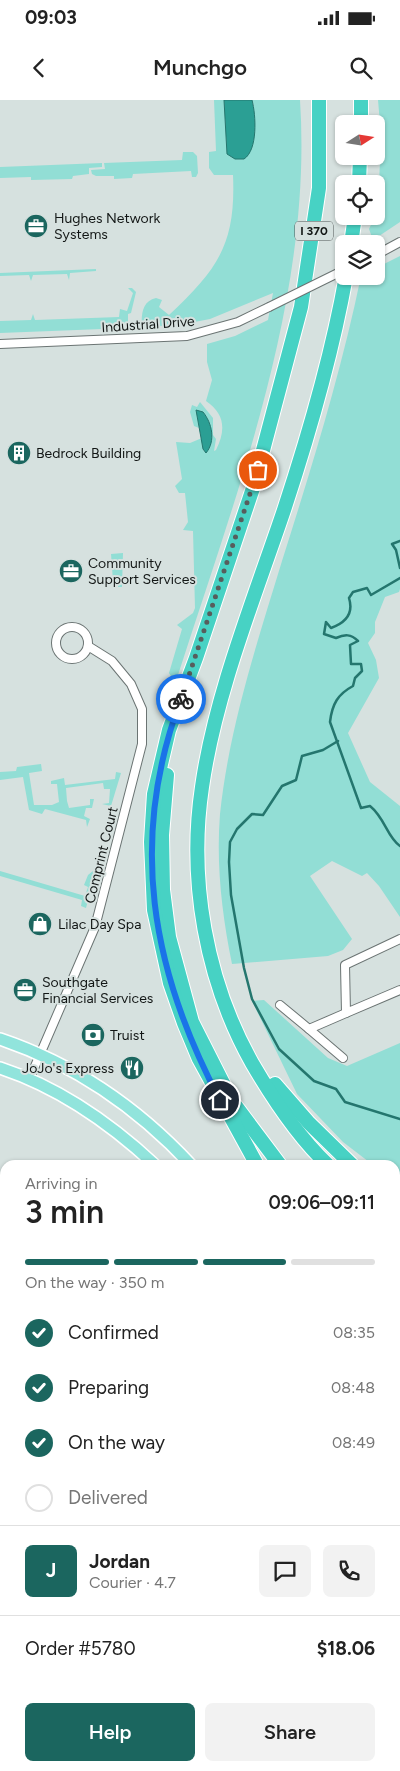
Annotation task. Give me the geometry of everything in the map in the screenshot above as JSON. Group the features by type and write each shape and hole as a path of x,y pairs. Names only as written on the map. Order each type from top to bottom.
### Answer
{"highway":[{"name":"I 370","path":"276,1160 232,1101 192,1022 169,937 163,890 162,835 165,784 196,658 253,488 301,308 319,188 319,100"},
{"path":"361,100 361,115"},
{"path":"323,1160 295,1127 262,1079 246,1052 226,1009 204,930 199,888 198,845 201,789 209,746 236,652 288,498 340,312 344,285"},
{"path":"196,658 169,730 154,794 151,842 154,910 170,983 184,1023 199,1059 254,1160"},
{"path":"246,1052 309,1123 347,1160"}],"main road":[{"path":"0,1039 41,1055 87,1078 124,1103 186,1160"},
{"path":"0,1068 29,1080 72,1102 114,1129 149,1160"}],"street":[{"path":"385,250 400,242"},
{"name":"Industrial Drive","path":"0,344 187,336 220,328 269,307 335,274"},
{"name":"Comprint Court","path":"29,1080 95,927 143,738 142,709 132,684 112,661 88,646 86,634 76,627 63,630 56,641 61,654 70,658 79,657 88,646"},
{"path":"346,1013 345,965 400,939"},
{"path":"309,1029 400,990"},
{"path":"280,1005 343,1058"}],"shaded area":[{"path":"214,100 224,100 227,154 254,106 252,100 300,100 301,173 295,247 283,320 266,392 224,535 178,675 172,678 169,673 182,629 177,625 193,613 195,608 193,531 183,530 188,522 185,493 179,493 175,486 182,479 176,442 190,443 202,438 204,452 210,434 209,422 207,417 198,423 199,428 194,426 190,412 192,405 197,407 200,402 213,418 213,435 216,439 214,451 216,450 221,436 222,423 217,411 206,401 212,380 207,362 207,344 235,336 268,320 273,293 210,319 179,325 142,327 142,313 145,305 156,298 162,300 159,307 169,315 212,269 221,254 227,237 231,220 233,175 214,175 209,168 209,152 216,151"},
{"path":"224,100 252,100 255,123 254,140 249,154 244,159 235,159 227,154"},
{"path":"378,100 400,100 400,222 380,235 371,235 369,229 371,225 385,225 385,175 379,175 380,165 385,165 385,115 379,115"},
{"path":"183,152 193,152 197,156 198,173 196,177 192,177 191,171 133,174 132,178 114,179 114,176 96,176 92,174 91,170 105,169 104,163 182,160"},
{"path":"102,163 102,167 89,168 89,174 73,176 72,179 31,180 31,177 0,178 0,167"},
{"path":"400,256 400,589 399,592 385,597 375,622 375,633 368,643 376,660 379,678 348,733 370,782 400,806 400,917 379,886 367,873 362,876 332,861 310,876 352,939 343,950 328,956 232,964 225,927 219,852 220,814 230,750 245,686 263,623 325,419 359,285 385,285 385,264"},
{"path":"96,269 96,271 70,273 69,280 67,274 33,275 31,281 29,275 0,276 0,273"},
{"path":"128,288 132,288 136,292 131,313 128,314 128,328 0,333 0,321 31,320 33,314 35,320 119,317 120,309 127,311 133,293"},
{"path":"196,410 203,412 211,427 212,438 206,453 203,449"},
{"path":"123,553 122,587 118,587 118,581 113,581 111,554"},
{"path":"41,764 42,771 29,773 34,805 52,805 59,802 57,784 51,784 51,781 64,778 65,785 115,779 116,772 121,773 111,806 102,804 109,803 110,789 104,789 103,783 66,788 69,808 90,805 90,799 94,799 92,808 86,808 84,816 90,819 87,827 86,820 45,809 42,814 29,810 23,777 0,780 0,772 16,771 17,767"},
{"path":"0,871 85,896 88,887 84,885 88,875 93,871 95,874 86,908 81,906 82,900 0,876"},
{"path":"264,1000 328,1058 347,1066 400,1043 400,1160 366,1160 343,1142 297,1094 252,1001"}],"waterway":[{"path":"400,541 392,544 396,550 400,568"},
{"path":"400,578 371,595 367,588 353,592 349,598 350,609 347,617 344,621 331,628 326,622 324,634 336,638 348,635 358,641 350,645 351,664 361,664 362,671 355,678 353,686 343,692 337,700 332,710 330,722 361,808 370,806 383,822 392,838 400,846"},
{"path":"338,741 323,750 302,756 296,780 282,786 263,815 252,814 237,829 230,842 231,895 244,968 252,999 279,1049 314,1081 336,1089 345,1102 400,1119"}],"way so far":[{"path":"181,699 258,470"}],"place":[{"name":"Hughes Network Systems","path":"36,226"},
{"name":"Bedrock Building","path":"19,453"},
{"name":"Community Support Services","path":"71,571"},
{"name":"Lilac Day Spa","path":"40,924"},
{"name":"Southgate Financial Services","path":"25,990"},
{"name":"Truist","path":"93,1035"},
{"name":"JoJo's Express","path":"132,1068"}],"route":[{"path":"181,699 169,730 154,794 151,842 154,910 170,983 199,1059 220,1100"}]}
